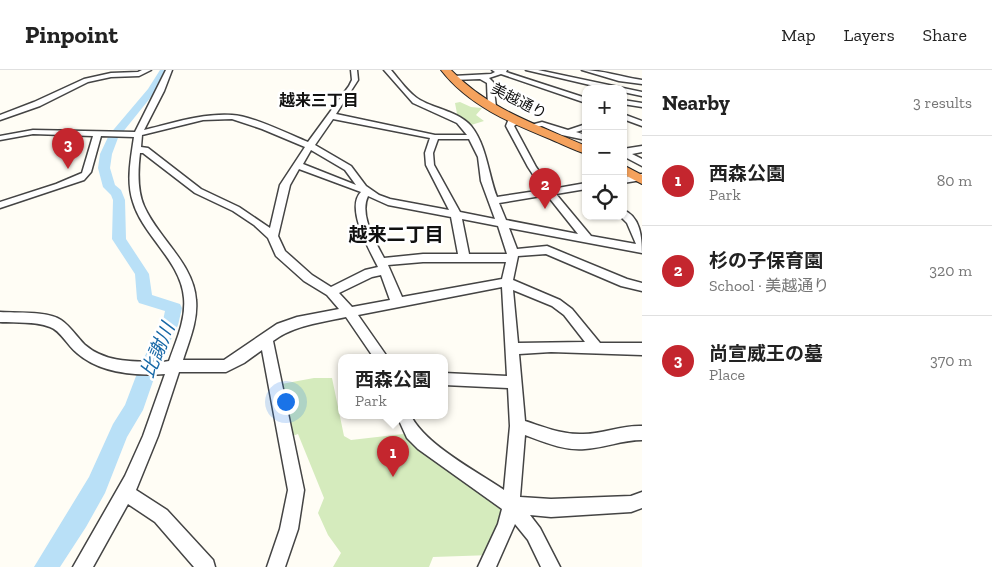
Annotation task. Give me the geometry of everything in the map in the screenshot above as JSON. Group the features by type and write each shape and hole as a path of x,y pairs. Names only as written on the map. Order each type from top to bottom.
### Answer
{"highway":[{"name":"美越通り","path":"449,74 492,107 531,126 562,135 582,148"},
{"path":"627,171 641,178"}],"street":[{"path":"0,118 37,104 86,80 111,75 139,74 148,70"},
{"path":"82,567 104,535 126,493 144,451 168,367 189,322 191,302 183,277 139,206 135,192 138,135 143,118 160,92 169,70"},
{"path":"273,236 283,192 296,165 352,86 355,80 354,70"},
{"path":"387,70 412,98 460,121 468,128 482,157 486,181 502,222 512,255 507,282 518,426 511,505 506,526 486,567"},
{"path":"530,70 556,73 605,85"},
{"path":"585,70 618,79 642,82"},
{"path":"616,70 620,85"},
{"path":"449,74 482,77 492,76 499,71 582,100"},
{"path":"547,87 556,73"},
{"path":"482,77 490,82 492,107"},
{"path":"627,90 642,94"},
{"path":"627,103 642,105"},
{"path":"332,116 435,136 473,137"},
{"path":"0,138 33,132 138,135 203,118 233,117 265,127 310,145 348,168 368,191 388,202 642,249"},
{"path":"627,118 642,124"},
{"path":"518,120 511,123 510,126 520,138 532,165 549,192 587,238"},
{"path":"562,135 582,128"},
{"path":"0,205 24,196 82,180 88,171 88,164 102,134"},
{"path":"562,135 582,138"},
{"path":"435,136 429,153 430,165 456,214 464,258"},
{"path":"627,152 642,149"},
{"path":"136,150 145,150 198,191 246,215 273,236 280,253 308,278 331,292 350,313 378,354"},
{"path":"627,155 642,163"},
{"path":"296,165 358,189 368,191"},
{"path":"627,180 641,178"},
{"path":"493,201 582,187"},
{"path":"368,191 362,196 362,215 365,227 398,304"},
{"path":"627,217 632,222 642,244"},
{"path":"331,292 383,266 423,258 512,255 547,250 625,283 642,287"},
{"path":"0,316 46,320 56,323 90,356 118,366 226,366 281,328 297,322 507,282 556,303 568,312 596,347"},
{"path":"266,339 289,446 296,490 294,510 285,544 276,567"},
{"path":"512,349 551,346 642,349"},
{"path":"448,379 514,382"},
{"path":"405,419 412,433 423,444 511,505 534,534 551,567"},
{"path":"518,426 549,436 584,442 616,434 642,433"},
{"path":"126,493 161,516 206,567"},
{"path":"511,505 551,508 631,504 642,500"}],"green space":[{"path":"460,102 471,107 482,108 476,115 484,121 468,126 458,119 455,103"},
{"path":"314,378 332,378 338,407 338,419 340,419 344,436 351,440 412,433 511,505 492,555 433,557 429,567 333,567 341,553 328,535 318,513 324,498 298,434 287,438 276,385"}],"waterway":[{"name":"比謝川","path":"46,567 78,519 97,485 120,431 133,410 150,363 170,325 174,308 145,299 142,274 119,239 119,200 117,193 109,187 104,168 106,154 113,137 152,90 164,70"}],"place":[{"name":"尚宣威王の墓","path":"68,169"},
{"name":"杉の子保育園","path":"545,209"},
{"name":"西森公園","path":"393,477"}],"district":[{"name":"越来三丁目","path":"319,100"},
{"name":"越来二丁目","path":"396,234"}]}
